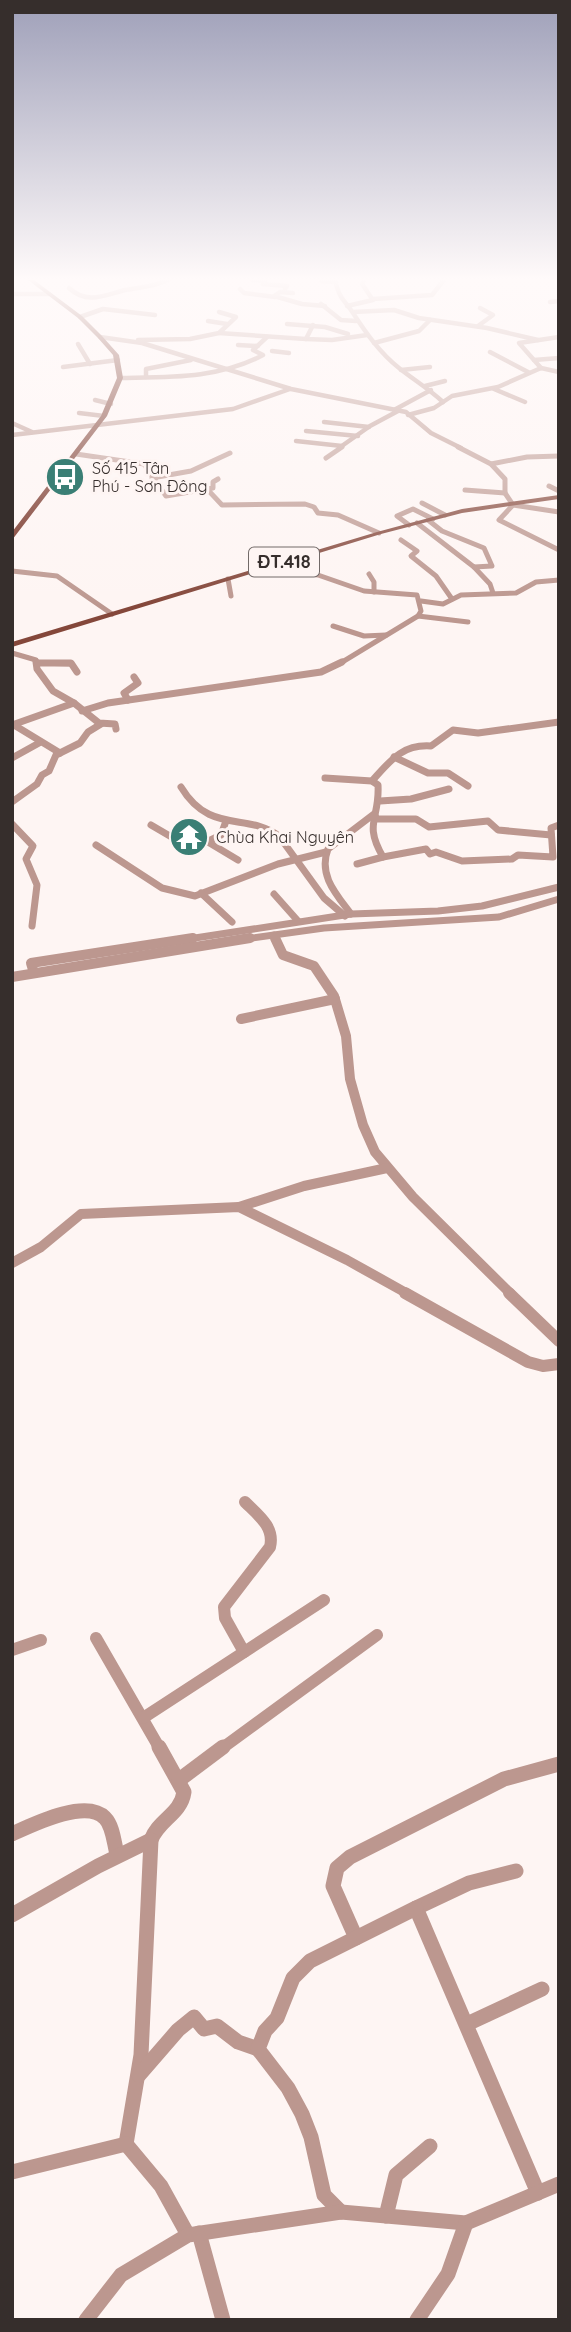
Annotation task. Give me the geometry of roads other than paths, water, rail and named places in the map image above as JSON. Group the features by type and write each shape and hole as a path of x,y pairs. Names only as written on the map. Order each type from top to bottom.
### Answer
{"highway":[{"path":"12,538 98,425 111,404 116,389"}],"main road":[{"name":"ĐT.418","path":"12,645 444,515 559,497"}],"street":[{"path":"12,435 233,409 291,389 396,410 408,415 431,433 491,464 505,479 505,494 513,505 559,512"},
{"path":"408,415 427,411 457,394 488,389"},
{"path":"495,389 525,402"},
{"path":"326,457 431,390 443,402"},
{"path":"95,400 111,404"},
{"path":"79,413 104,416"},
{"path":"314,420 368,428"},
{"path":"44,421 59,429"},
{"path":"12,423 32,432"},
{"path":"367,437 368,428"},
{"path":"306,431 358,436"},
{"path":"296,441 342,446"},
{"path":"152,478 191,471 211,462 215,456 230,453"},
{"path":"76,454 141,463 166,496 213,488 214,481 218,479"},
{"path":"550,456 559,462"},
{"path":"491,464 559,456"},
{"path":"548,486 559,491"},
{"path":"207,489 222,505 309,505 318,513 338,515 379,533"},
{"path":"464,490 505,494"},
{"path":"422,503 444,515"},
{"path":"513,505 499,520 559,550"},
{"path":"474,567 493,565 484,548 442,531 413,509 397,516 413,524 474,567 490,584 493,593"},
{"path":"401,540 417,551 411,556 436,576 453,599"},
{"path":"82,710 128,700 321,673 390,634 418,616 421,611 421,601 417,595 374,592 273,566"},
{"path":"14,568 57,576 112,614"},
{"path":"369,575 374,582 374,592"},
{"path":"228,579 231,596"},
{"path":"421,601 443,604 458,596 516,593 536,582 559,580"},
{"path":"418,616 468,622"},
{"path":"333,626 364,636 390,634"},
{"path":"12,653 33,657 44,681 53,691 101,724"},
{"path":"37,663 71,663 75,664 77,673"},
{"path":"128,700 124,694 138,683 134,677"},
{"path":"13,725 74,703"},
{"path":"37,705 48,713"},
{"path":"372,781 399,751 431,746 454,730 476,734 537,723 559,722"},
{"path":"12,802 37,784 60,753 80,743 91,729 101,724 114,724 116,729"},
{"path":"13,725 36,738 39,743 60,753"},
{"path":"12,758 39,743"},
{"path":"394,757 430,773 448,773 468,786"},
{"path":"325,778 372,781 378,785 380,801 374,814 372,837 383,857"},
{"path":"180,787 184,795 202,811 226,821 271,830 279,836 324,898 348,914"},
{"path":"380,801 411,799 449,789"},
{"path":"374,814 377,820 416,819 429,827 488,821 498,830 551,835"},
{"path":"96,845 162,887 187,895 201,893 250,873 326,852 374,814"},
{"path":"151,825 191,849 221,835 226,821"},
{"path":"12,824 33,846 26,859 37,886 32,926"},
{"path":"357,864 426,849 442,857 472,861 512,859 518,855 553,857 551,828 559,825"},
{"path":"208,842 238,860"},
{"path":"326,852 325,877 348,914 349,926"},
{"path":"250,873 262,884"},
{"path":"34,973 31,963 348,914 438,912 482,906 559,887"},
{"path":"201,893 232,922"},
{"path":"274,894 298,921"},
{"path":"12,977 274,935 349,926 499,917 559,900"},
{"path":"274,935 283,955 314,966 335,999 346,1036 350,1079 371,1146 387,1168 455,1241 559,1341"},
{"path":"241,1019 335,999"},
{"path":"12,1263 41,1247 81,1214 239,1207 304,1186 387,1168"},
{"path":"239,1207 347,1260 528,1362 543,1366 559,1364"},
{"path":"244,1652 225,1618 224,1606 270,1547 273,1538 271,1530 245,1502"},
{"path":"143,1718 324,1600"},
{"path":"179,1780 377,1635"},
{"path":"96,1638 179,1780 184,1800 180,1807 153,1830 151,1840 138,2076 126,2144"},
{"path":"12,1650 41,1640"},
{"path":"356,1938 333,1886 337,1868 349,1857 503,1779 559,1764"},
{"path":"12,1834 74,1812 94,1812 101,1814 107,1821 117,1854"},
{"path":"12,1915 69,1885 117,1854 151,1840"},
{"path":"258,2049 265,2031 277,2018 287,1989 301,1968 469,1883 516,1871"},
{"path":"416,1908 538,2193"},
{"path":"467,2024 542,1989"},
{"path":"138,2076 178,2030 194,2017 204,2029 217,2026 238,2042 258,2049 288,2088 302,2114 311,2137 324,2195 341,2212"},
{"path":"12,2172 126,2144"},
{"path":"126,2144 149,2168 193,2234 223,2320"},
{"path":"386,2216 396,2175 430,2146"},
{"path":"86,2320 121,2275 193,2234 341,2212 466,2224 559,2185"},
{"path":"418,2320 442,2287 461,2251 466,2224"}],"place":[{"name":"Số 415 Tân Phú - Sơn Đông","path":"65,477"},
{"name":"Chùa Khai Nguyên","path":"189,837"}]}
